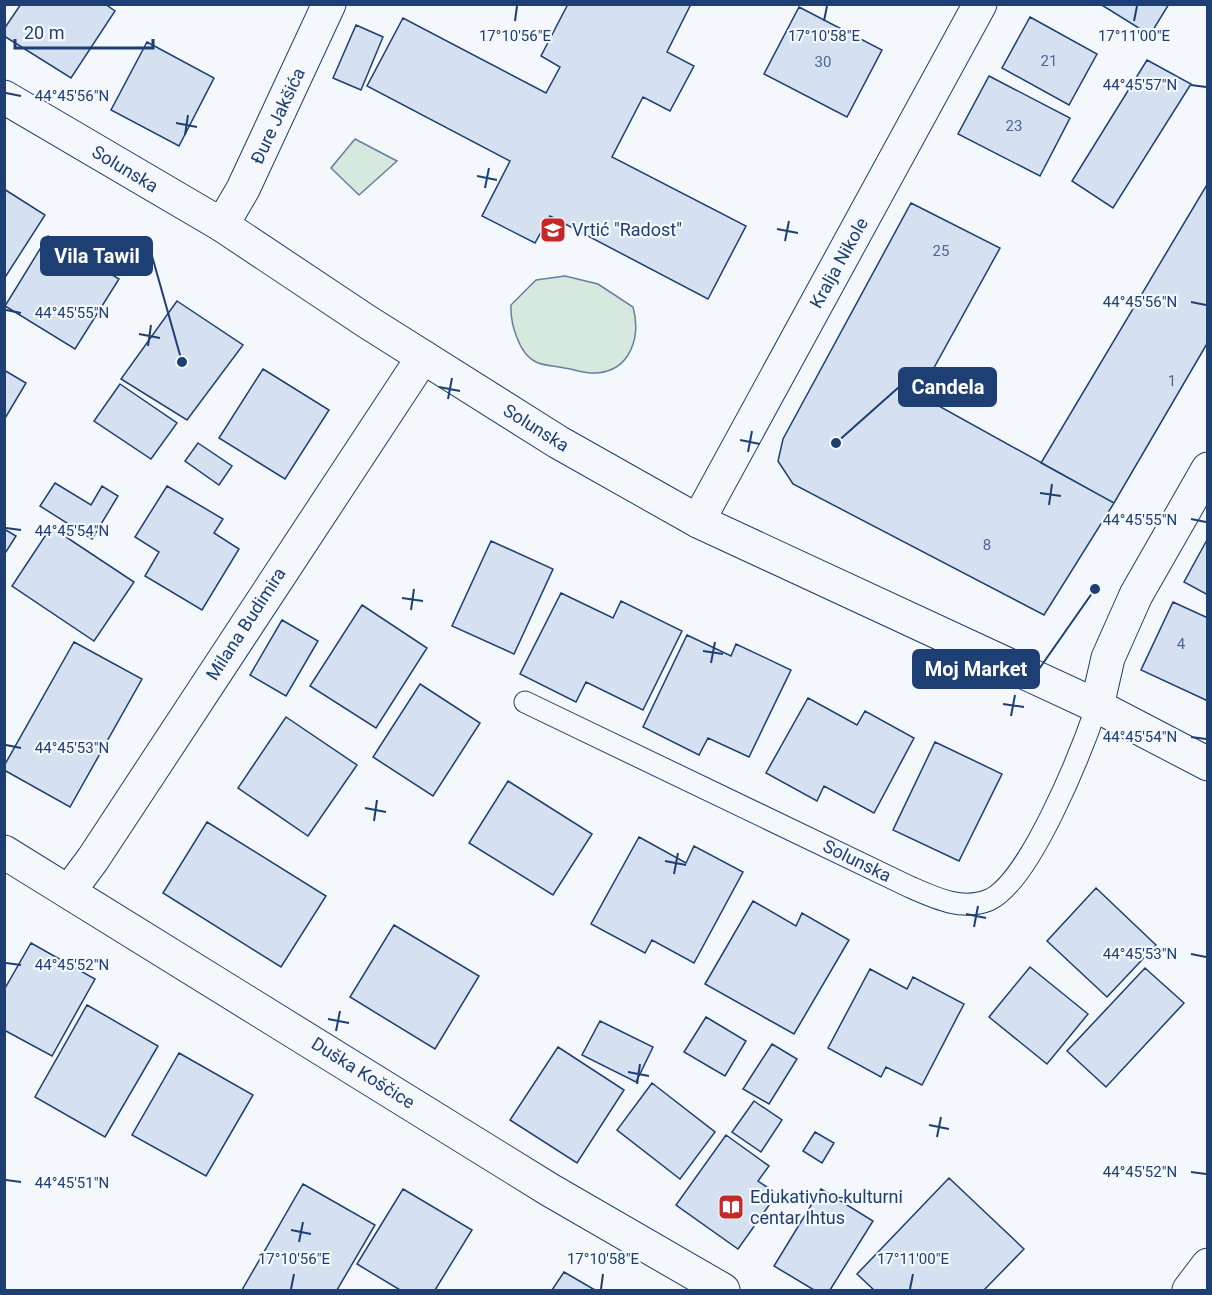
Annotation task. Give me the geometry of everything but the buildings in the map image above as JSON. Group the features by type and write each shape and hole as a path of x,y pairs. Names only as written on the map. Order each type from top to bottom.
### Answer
{"street":[{"name":"Đure Jakšića","path":"222,225 243,189 329,4"},
{"name":"Kralja Nikole","path":"698,521 980,4"},
{"name":"Solunska","path":"4,97 222,225 423,357 558,442 698,521 1097,706 1208,764"},
{"name":"Milana Budimira","path":"70,890 93,859 423,357"},
{"path":"1097,706 1108,658 1136,595 1208,469"},
{"name":"Solunska","path":"1135,726 1208,744"},
{"name":"Duška Koščice","path":"4,852 70,890 540,1183 723,1290"},
{"path":"1189,1290 1208,1265"}],"lane":[{"name":"Solunska","path":"525,702 910,887 952,904 988,900 1004,891 1017,875 1069,781 1097,706"}],"shaded area":[{"path":"355,139 397,161 359,195 331,168"},
{"path":"565,276 598,284 633,307 636,329 634,340 631,350 618,366 608,371 592,373 546,365 530,358 520,345 514,329 511,305 536,280"}],"place":[{"name":"Vrtić \"Radost\"","path":"553,230"},
{"name":"Vila Tawil","path":"182,362"},
{"name":"Candela","path":"836,443"},
{"name":"Moj Market","path":"1095,589"},
{"name":"Edukativno-kulturni centar Ihtus","path":"731,1207"}]}
